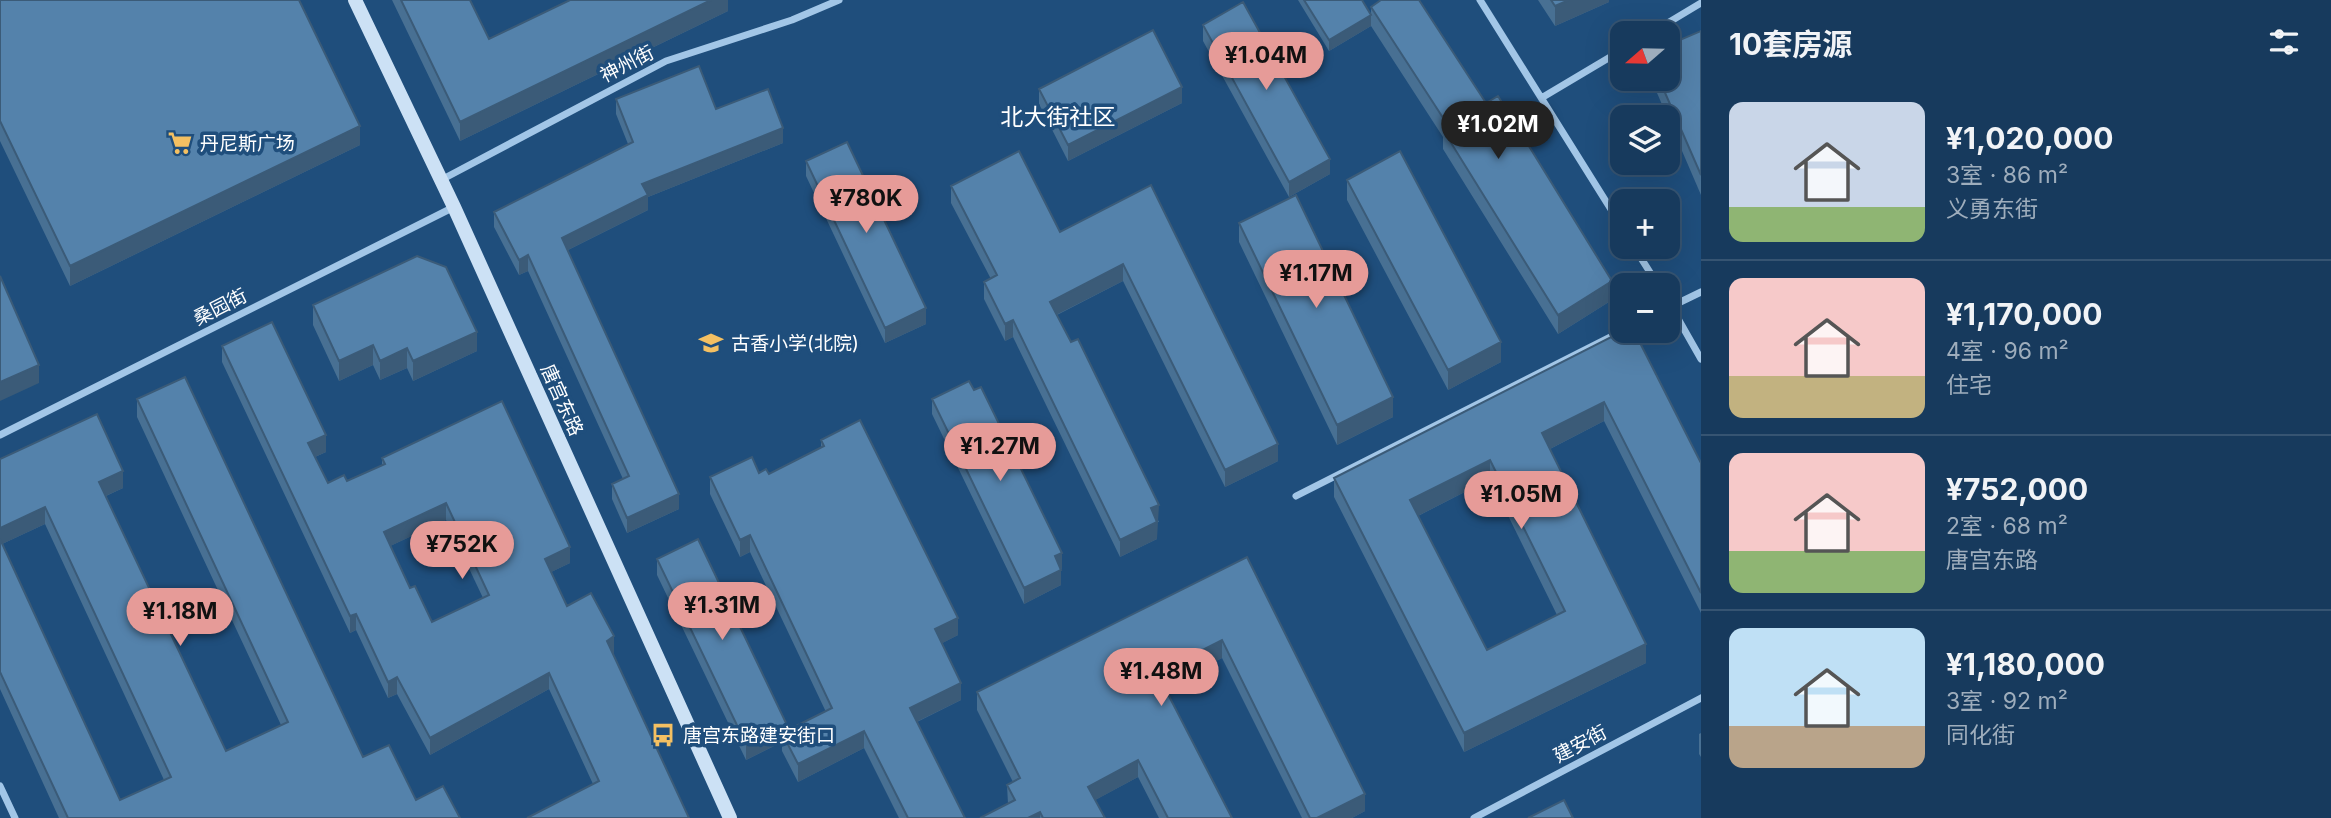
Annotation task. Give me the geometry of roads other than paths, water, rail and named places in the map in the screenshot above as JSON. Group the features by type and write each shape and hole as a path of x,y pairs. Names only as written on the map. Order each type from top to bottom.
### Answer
{"street":[{"name":"唐宫东路","path":"355,0 454,207 730,818"},
{"name":"神州街","path":"441,180 666,61 792,20 839,0"},
{"path":"1479,0 1543,97 1610,207"},
{"path":"1672,21 1701,4"},
{"path":"1543,97 1610,57"},
{"name":"桑园街","path":"0,435 454,207"},
{"path":"1680,301 1701,292"},
{"path":"1680,324 1701,359"},
{"path":"1296,496 1610,337"},
{"name":"建安街","path":"1474,818 1701,698"},
{"path":"0,786 15,818"}],"place":[{"name":"丹尼斯广场","path":"180,143"},
{"name":"古香小学(北院)","path":"711,343"},
{"name":"唐宫东路建安街口","path":"663,735"}],"district":[{"name":"北大街社区","path":"1058,117"}]}
